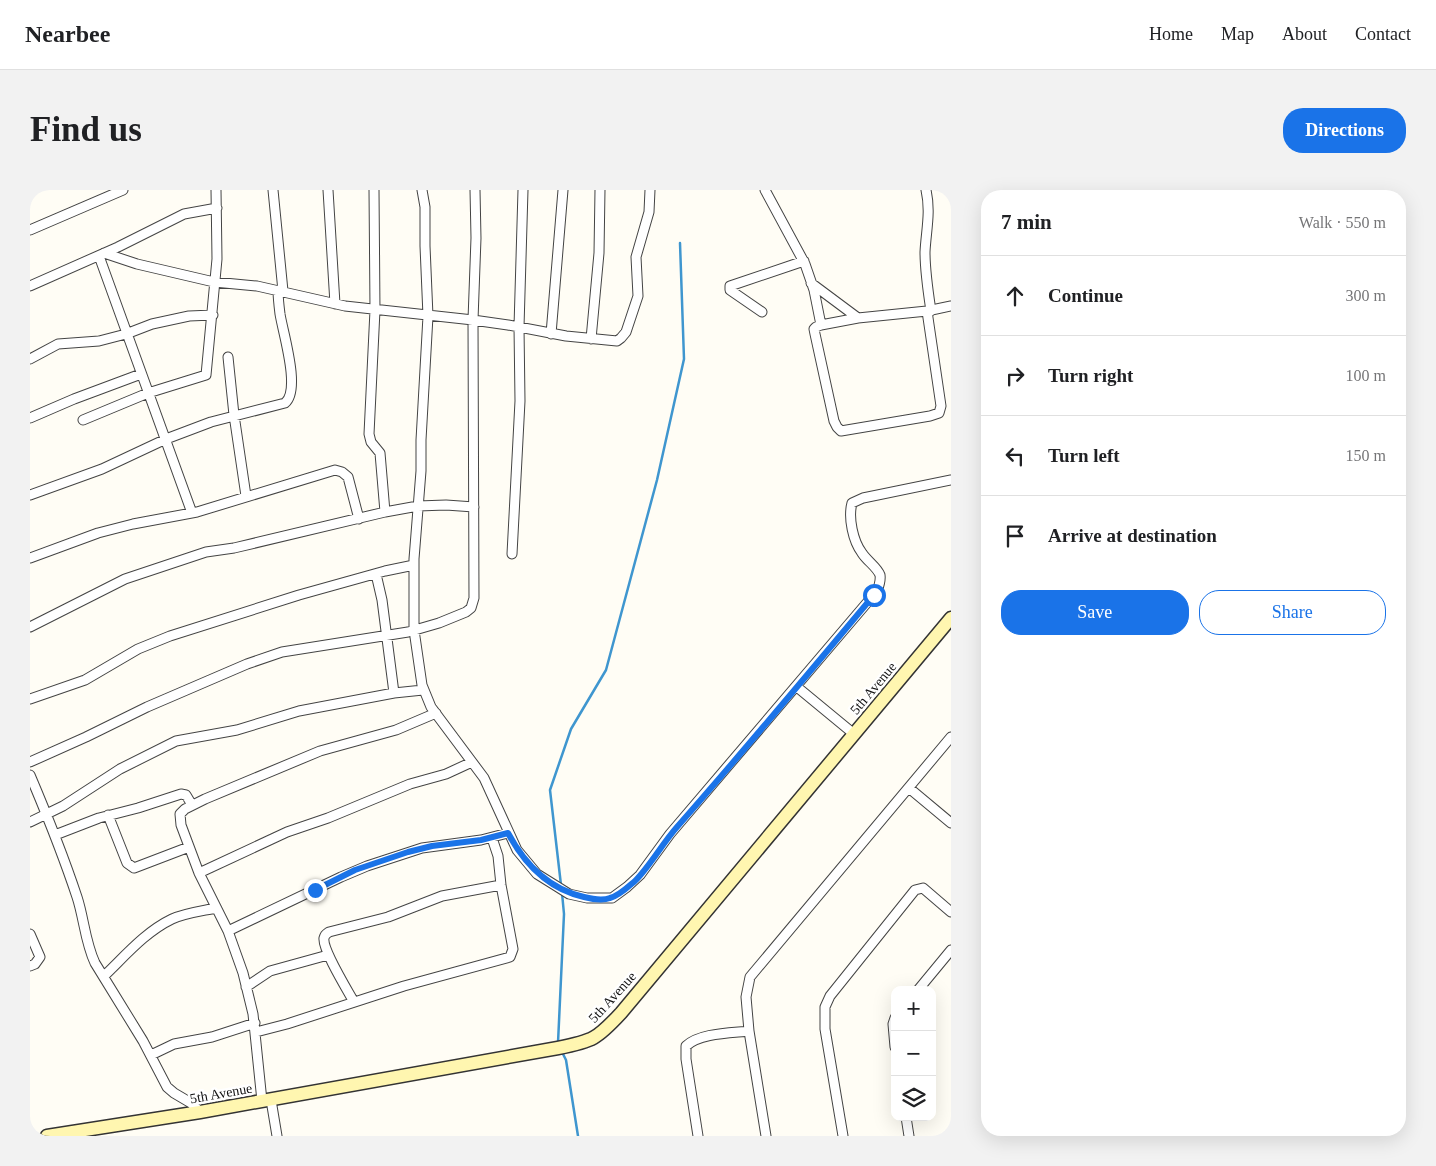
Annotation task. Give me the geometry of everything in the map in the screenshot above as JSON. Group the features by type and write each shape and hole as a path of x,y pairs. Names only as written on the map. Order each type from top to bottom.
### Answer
{"street":[{"path":"30,230 123,190"},
{"path":"84,420 148,392 206,375 217,259 216,190"},
{"path":"30,495 102,469 166,439 234,415 286,403 291,395 290,368 280,314 273,190"},
{"path":"328,190 335,304"},
{"path":"374,190 375,310 369,434 371,442 380,453 385,512"},
{"path":"422,190 425,207 428,316 414,565 414,630 423,690 436,713 472,762 492,794 517,850 527,864 556,887 569,894 587,898 612,898 635,881 670,834 877,591 880,585 878,571 861,552 852,530 852,503 862,498 951,480"},
{"path":"30,762 86,737 147,706 282,652 414,630 439,623 466,612 473,604 475,190"},
{"path":"512,554 520,401 519,327 523,190"},
{"path":"551,334 562,190"},
{"path":"591,339 599,253 600,190"},
{"path":"102,255 214,282 257,286 335,304 473,320 610,342 619,340 626,332 638,296 636,257 650,212 650,190"},
{"path":"765,190 804,261 814,290 821,325"},
{"path":"926,190 929,215 925,251 926,278 930,311 940,406 939,413 841,431 834,421 814,334 816,326 858,318 930,311 951,306"},
{"path":"30,286 102,255 184,214 217,208"},
{"path":"102,255 126,334 192,513"},
{"path":"762,312 730,290 730,286 804,261"},
{"path":"811,283 858,318"},
{"path":"30,360 58,344 98,341 126,334 152,324 190,316 213,315"},
{"path":"228,357 246,496"},
{"path":"30,418 141,374"},
{"path":"30,558 62,545 112,529 192,513 325,472 338,470 348,477 359,519"},
{"path":"30,627 125,579 206,552 234,548 418,506 474,507"},
{"path":"30,699 85,680 138,649 170,636 299,595 414,565"},
{"path":"376,574 394,693"},
{"name":"5th Avenue","path":"47,1136 200,1112 538,1052 584,1043 599,1035 612,1023 951,618"},
{"path":"797,687 854,734"},
{"path":"30,822 79,796 120,769 176,741 237,730 300,711 394,693 423,690"},
{"path":"277,1136 267,1100 246,987 228,931 199,873 189,847 180,814 192,805 320,750 396,730 436,713"},
{"path":"766,1136 749,1031 747,990 752,973 951,737"},
{"path":"199,873 288,832 328,818 410,784 446,774 472,762"},
{"path":"30,775 47,814 78,898 91,953 170,1090 191,1103 200,1112"},
{"path":"909,788 951,823"},
{"path":"55,835 108,815 138,808 181,794 186,795 192,805"},
{"path":"108,815 127,863 134,868 189,847"},
{"path":"228,931 366,866 422,848 492,838 508,833"},
{"path":"151,1055 174,1044 255,1028 287,1024 447,973 510,957 513,949 501,885 498,856 492,838"},
{"path":"354,1002 328,955 324,941 329,932 388,917 442,896 501,885"},
{"path":"843,1136 825,1029 825,1007 830,996 914,890 923,888 951,912"},
{"path":"104,976 141,940 160,926 181,916 216,908"},
{"path":"30,934 40,958 30,966"},
{"path":"921,986 951,950"},
{"path":"246,987 270,971 328,955"},
{"path":"698,1136 686,1059 686,1046 692,1041 701,1038 749,1031"},
{"path":"907,1121 909,1136"}],"waterway":[{"path":"561,885 550,790 571,729 606,670 657,480 684,359 680,243"},
{"path":"558,1043 564,914 562,893"},
{"path":"562,1052 566,1060 578,1136"}],"route":[{"path":"315,890 355,870 408,852 432,846 481,840 508,833 527,864 556,887 569,894 587,898 612,898 635,881 670,834 698,804 874,595"}]}
